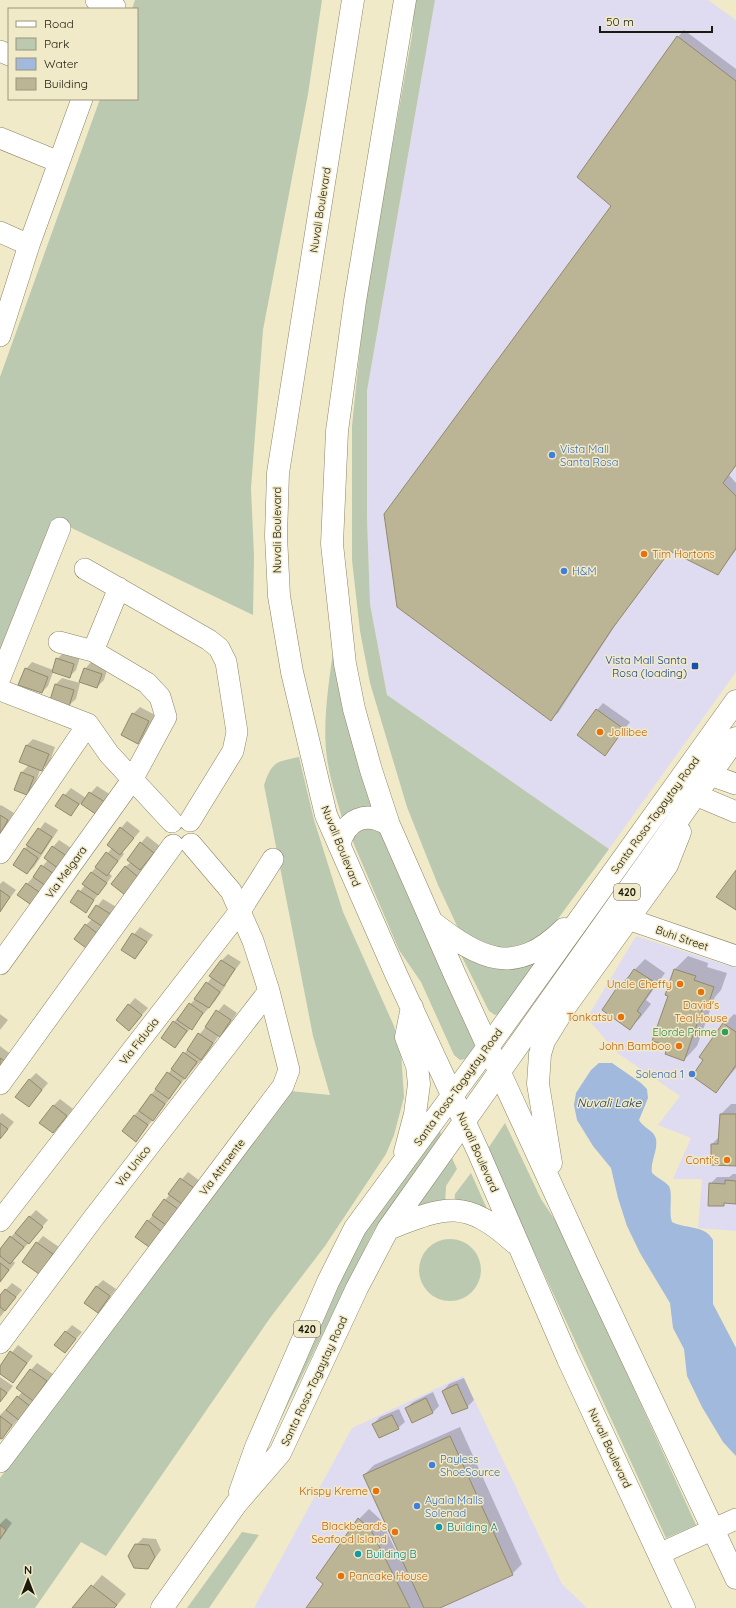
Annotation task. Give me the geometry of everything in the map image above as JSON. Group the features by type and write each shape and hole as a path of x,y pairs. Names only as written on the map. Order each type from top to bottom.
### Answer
{"main road":[{"name":"Nuvali Boulevard","path":"353,0 308,292 282,439 276,500 279,596 292,672 326,815 453,1096 568,1359 684,1608"},
{"path":"405,0 355,301 337,431 332,544 345,664 354,709 370,770 389,825 499,1071 714,1535 736,1578"},
{"name":"Santa Rosa-Tagaytay Road","path":"236,1504 256,1447 343,1249 361,1218 453,1096 598,896 736,701"},
{"name":"Santa Rosa-Tagaytay Road","path":"162,1608 236,1504 280,1453 357,1288 388,1229 736,738"},
{"path":"557,1194 539,1099 538,1084 540,1054 551,1026 667,865 695,796"},
{"path":"339,845 343,832 352,823 358,820 364,818 378,819 389,825"},
{"path":"432,922 479,953 497,958 511,958 522,956 543,946 598,896"},
{"path":"560,986 601,956"},
{"path":"401,1164 411,1130 418,1094 418,1070 406,1037 412,1007"},
{"path":"388,1229 430,1213 447,1209 461,1210 494,1225 520,1247"}],"street":[{"path":"96,0 114,8"},
{"path":"0,336 29,245 82,100"},
{"path":"0,138 60,162"},
{"path":"0,232 29,245"},
{"path":"0,678 60,528"},
{"path":"0,1084 182,845 167,833 168,827 181,821 233,751 236,732 226,662 219,648 209,640 85,569"},
{"path":"93,651 119,588"},
{"name":"Via Melgara","path":"0,964 132,780 166,717 160,697 147,683 93,651 59,642"},
{"path":"0,690 88,724 109,754 132,780 181,821"},
{"path":"0,852 88,724"},
{"path":"710,775 736,784"},
{"path":"675,786 695,796 736,812"},
{"name":"Via Attraente","path":"0,1462 283,1086 289,1070 269,991 253,941 231,891 182,845"},
{"name":"Via Fiducia","path":"0,1221 240,911 274,859"},
{"name":"Buhi Street","path":"628,919 736,956"},
{"name":"Via Unico","path":"0,1343 92,1220 269,991"},
{"path":"714,1535 736,1519"},
{"path":"661,1560 714,1535 736,1527"}],"shaded area":[{"name":"Vista Mall Santa Rosa","path":"435,0 708,0 736,20 736,672 609,849 387,695 370,604 367,518 367,391"},
{"name":"Solenad 1","path":"636,936 736,968 736,1231 698,1228 702,1179 673,1179 691,1138 658,1125 680,1096 616,1052 587,1018"},
{"name":"Ayala Malls Solenad","path":"463,1376 562,1584 587,1608 254,1608 352,1428"}],"green space":[{"path":"135,0 322,0 308,94 263,330 251,488 254,556 253,615 55,520 0,671 0,377 100,100 138,100 138,8 132,8"},
{"path":"415,0 435,0 367,391 367,518 370,604 387,695 609,849 552,927 538,941 496,953 458,928 438,885 407,807 370,683 360,631 352,560 352,426 365,300 412,36"},
{"path":"334,646 376,810 343,821 330,774 325,732"},
{"path":"299,757 314,820 343,912 394,1026 401,1052 404,1097 394,1135 386,1154 325,1246 270,1318 106,1556 81,1542 35,1608 0,1608 0,1478 290,1091 330,1095 313,1036 264,785 272,767 279,762"},
{"path":"379,827 475,1043 474,1047 465,1059 460,1060 454,1055 421,982 399,950 353,842 357,830"},
{"path":"458,949 542,956 500,1013 495,1015 489,1011"},
{"path":"505,1123 541,1199 561,1229 696,1525 666,1538 487,1150"},
{"path":"440,1131 441,1135 374,1230 260,1461 344,1270 368,1225"},
{"path":"452,1158 457,1169 446,1186 445,1205 414,1210"},
{"path":"471,1173 492,1220 454,1204 455,1194"},
{"path":"450,1239 467,1244 472,1248 476,1253 481,1270 476,1287 472,1292 467,1296 450,1301 433,1296 428,1292 424,1287 419,1270 424,1253 428,1248 433,1244"},
{"path":"242,1532 259,1535 209,1608 187,1608"}],"water":[{"name":"Nuvali Lake","path":"599,1063 612,1063 641,1083 647,1089 648,1098 639,1120 653,1133 656,1139 652,1173 666,1183 670,1188 672,1222 705,1232 710,1235 713,1240 713,1304 736,1348 736,1456 723,1442 702,1407 687,1376 684,1349 673,1328 670,1303 640,1253 627,1226 618,1198 611,1168 593,1146 577,1120 574,1105 576,1093 591,1070"}],"building":[{"path":"677,36 736,81 736,465 723,483 736,496 736,548 718,575 670,551 612,629 551,721 397,607 384,514 611,206 577,177"},
{"path":"56,658 74,664 70,678 52,672"},
{"path":"25,668 48,677 42,693 18,685"},
{"path":"84,668 102,674 97,688 79,682"},
{"path":"55,684 74,690 69,707 50,700"},
{"name":"Jollibee","path":"596,709 624,729 605,756 577,735"},
{"path":"132,713 149,721 138,744 121,735"},
{"path":"26,745 49,754 42,771 19,762"},
{"path":"21,772 34,777 27,795 14,790"},
{"path":"89,792 105,802 97,815 81,804"},
{"path":"63,794 79,804 71,816 55,806"},
{"path":"0,815 8,820 0,834"},
{"path":"120,827 134,838 120,855 107,845"},
{"path":"38,828 52,837 41,854 26,845"},
{"path":"140,842 154,853 140,870 127,860"},
{"path":"52,846 68,857 59,869 44,858"},
{"path":"24,848 38,858 27,874 13,865"},
{"path":"106,852 118,861 107,876 95,867"},
{"path":"41,865 57,876 49,888 33,877"},
{"path":"125,866 138,877 125,895 111,884"},
{"path":"736,870 736,910 716,897"},
{"path":"91,872 107,883 98,895 82,884"},
{"path":"26,883 42,894 33,906 17,895"},
{"path":"0,890 10,897 0,912"},
{"path":"78,890 94,900 86,913 70,902"},
{"path":"96,905 112,915 103,927 88,917"},
{"path":"85,924 97,933 86,948 74,939"},
{"path":"132,933 147,942 135,959 121,950"},
{"path":"221,960 235,969 224,986 209,976"},
{"path":"634,969 656,983 637,1011 641,1014 630,1030 602,1010 620,983 623,985"},
{"path":"674,969 696,976 694,980 714,987 708,1005 704,1004 684,1061 665,1054 668,1046 652,1041 668,996 665,995"},
{"path":"206,982 220,992 209,1008 194,999"},
{"path":"189,1003 203,1013 192,1030 177,1020"},
{"path":"128,1004 142,1015 129,1031 116,1020"},
{"path":"216,1010 231,1020 220,1037 205,1027"},
{"path":"173,1021 187,1031 175,1048 161,1038"},
{"path":"723,1023 736,1032 736,1065 716,1093 692,1076 703,1060 699,1057"},
{"path":"198,1033 213,1043 201,1060 187,1050"},
{"path":"183,1052 197,1062 185,1079 171,1069"},
{"path":"0,1058 6,1062 0,1070"},
{"path":"167,1072 181,1082 169,1099 155,1089"},
{"path":"29,1079 42,1090 29,1107 15,1097"},
{"path":"151,1094 165,1104 153,1121 139,1111"},
{"path":"53,1105 67,1116 53,1133 39,1123"},
{"path":"720,1114 736,1114 736,1166 711,1165 711,1144 718,1144"},
{"path":"134,1115 148,1125 136,1142 122,1131"},
{"path":"0,1123 8,1129 0,1139"},
{"path":"180,1178 194,1188 182,1204 168,1194"},
{"path":"725,1180 736,1181 736,1204 724,1203 724,1206 708,1206 709,1183 725,1184"},
{"path":"164,1199 178,1209 166,1225 152,1215"},
{"path":"29,1216 43,1227 29,1244 15,1233"},
{"path":"147,1220 161,1231 149,1247 135,1237"},
{"path":"10,1236 24,1247 10,1264 0,1256 0,1249"},
{"path":"36,1242 53,1254 39,1274 22,1262"},
{"path":"0,1263 9,1270 0,1282"},
{"path":"96,1286 110,1296 98,1313 84,1303"},
{"path":"5,1289 16,1297 5,1311 0,1307 0,1295"},
{"path":"65,1331 76,1339 65,1353 54,1345"},
{"path":"10,1351 27,1363 13,1383 0,1374 0,1366"},
{"path":"30,1369 47,1381 33,1401 16,1388"},
{"path":"457,1384 468,1408 452,1414 442,1391"},
{"path":"0,1388 7,1393 0,1402"},
{"path":"17,1396 31,1407 20,1421 6,1410"},
{"path":"426,1398 433,1413 412,1423 405,1408"},
{"path":"392,1415 399,1429 379,1438 372,1424"},
{"path":"0,1416 12,1425 2,1439 0,1438"},
{"name":"Building A","path":"450,1436 513,1575 440,1608 424,1608 363,1475"},
{"name":"Building B","path":"358,1518 371,1530 410,1608 306,1608 323,1584 316,1578"},
{"path":"0,1525 6,1530 0,1539"},
{"path":"135,1544 149,1545 155,1557 148,1569 134,1568 128,1556"},
{"path":"91,1585 117,1605 114,1608 72,1608"}],"place":[{"name":"Vista Mall Santa Rosa","path":"552,455"},
{"name":"Tim Hortons","path":"644,554"},
{"name":"H&M","path":"564,571"},
{"name":"Vista Mall Santa Rosa (loading)","path":"695,666"},
{"name":"Jollibee","path":"600,732"},
{"name":"Uncle Cheffy","path":"680,984"},
{"name":"David's Tea House","path":"701,992"},
{"name":"Tonkatsu","path":"621,1017"},
{"name":"Elorde Prime","path":"725,1032"},
{"name":"John Bamboo","path":"679,1046"},
{"name":"Solenad 1","path":"692,1074"},
{"name":"Conti's","path":"727,1160"},
{"name":"Payless ShoeSource","path":"432,1465"},
{"name":"Krispy Kreme","path":"376,1491"},
{"name":"Ayala Malls Solenad","path":"417,1506"},
{"name":"Building A","path":"439,1527"},
{"name":"Blackbeard's Seafood Island","path":"395,1532"},
{"name":"Building B","path":"358,1554"},
{"name":"Pancake House","path":"341,1576"}]}
